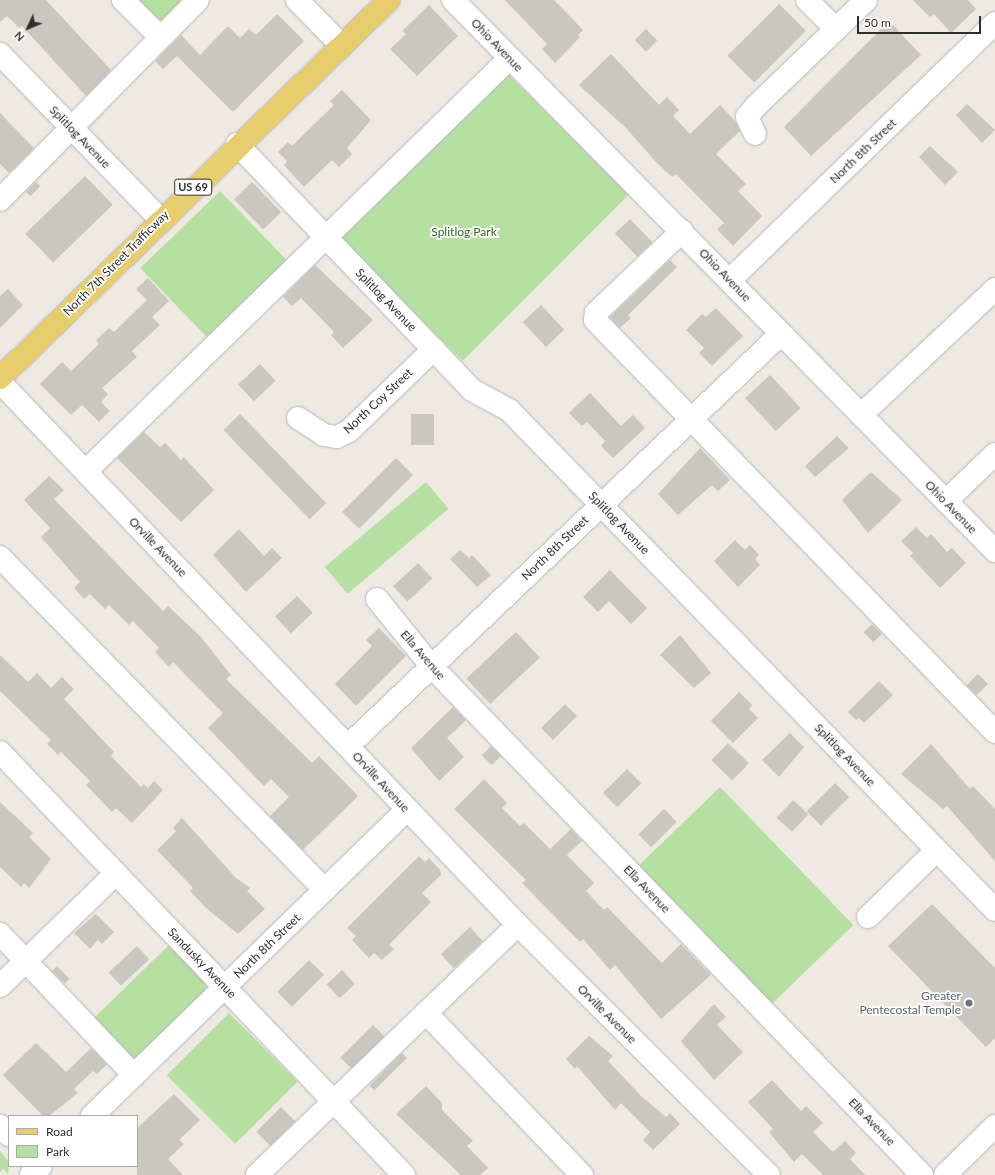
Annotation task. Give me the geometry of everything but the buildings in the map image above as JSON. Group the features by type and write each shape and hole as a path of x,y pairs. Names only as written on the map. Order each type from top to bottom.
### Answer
{"main road":[{"name":"North 7th Street Trafficway","path":"0,378 237,144 389,0"}],"street":[{"path":"123,0 159,36"},
{"path":"0,200 159,36 198,0"},
{"path":"297,0 341,45"},
{"name":"Ohio Avenue","path":"453,0 509,58 731,279 781,334 995,551"},
{"path":"807,0 836,29"},
{"path":"755,134 747,118 866,0"},
{"name":"North 8th Street","path":"731,279 995,23"},
{"name":"Splitlog Avenue","path":"0,54 160,219"},
{"path":"86,471 327,238 509,58"},
{"name":"Splitlog Avenue","path":"237,144 472,390 509,410 995,910"},
{"path":"682,231 596,313 595,320 995,732"},
{"path":"862,415 995,289"},
{"name":"North 8th Street","path":"348,746 432,667 600,503 692,419 781,334"},
{"name":"North Coy Street","path":"298,418 324,435 336,437 349,432 434,349"},
{"name":"Orville Avenue","path":"0,382 518,925 768,1175"},
{"path":"946,501 995,454"},
{"path":"0,557 325,890"},
{"name":"Ella Avenue","path":"376,599 432,667 922,1175"},
{"name":"Sandusky Avenue","path":"0,752 404,1175"},
{"name":"North 8th Street","path":"93,1115 408,810"},
{"path":"868,917 937,850"},
{"path":"0,986 116,873"},
{"path":"257,1175 518,925"},
{"path":"0,934 134,1075"},
{"path":"426,1013 582,1175"},
{"path":"0,1126 8,1134"},
{"path":"946,1175 995,1126"}],"green space":[{"path":"138,0 190,0 164,21 158,21"},
{"name":"Splitlog Park","path":"505,71 629,195 463,361 339,237"},
{"path":"220,191 289,263 210,340 140,268"},
{"path":"426,482 448,509 347,594 325,567"},
{"path":"720,787 853,925 769,1006 636,868"},
{"path":"172,942 206,984 205,991 132,1061 92,1020"},
{"path":"229,1013 298,1082 235,1144 167,1075"},
{"path":"0,1151 8,1161 9,1167 8,1174 3,1169 0,1172"}],"place":[{"name":"Greater Pentecostal Temple","path":"969,1003"}]}
